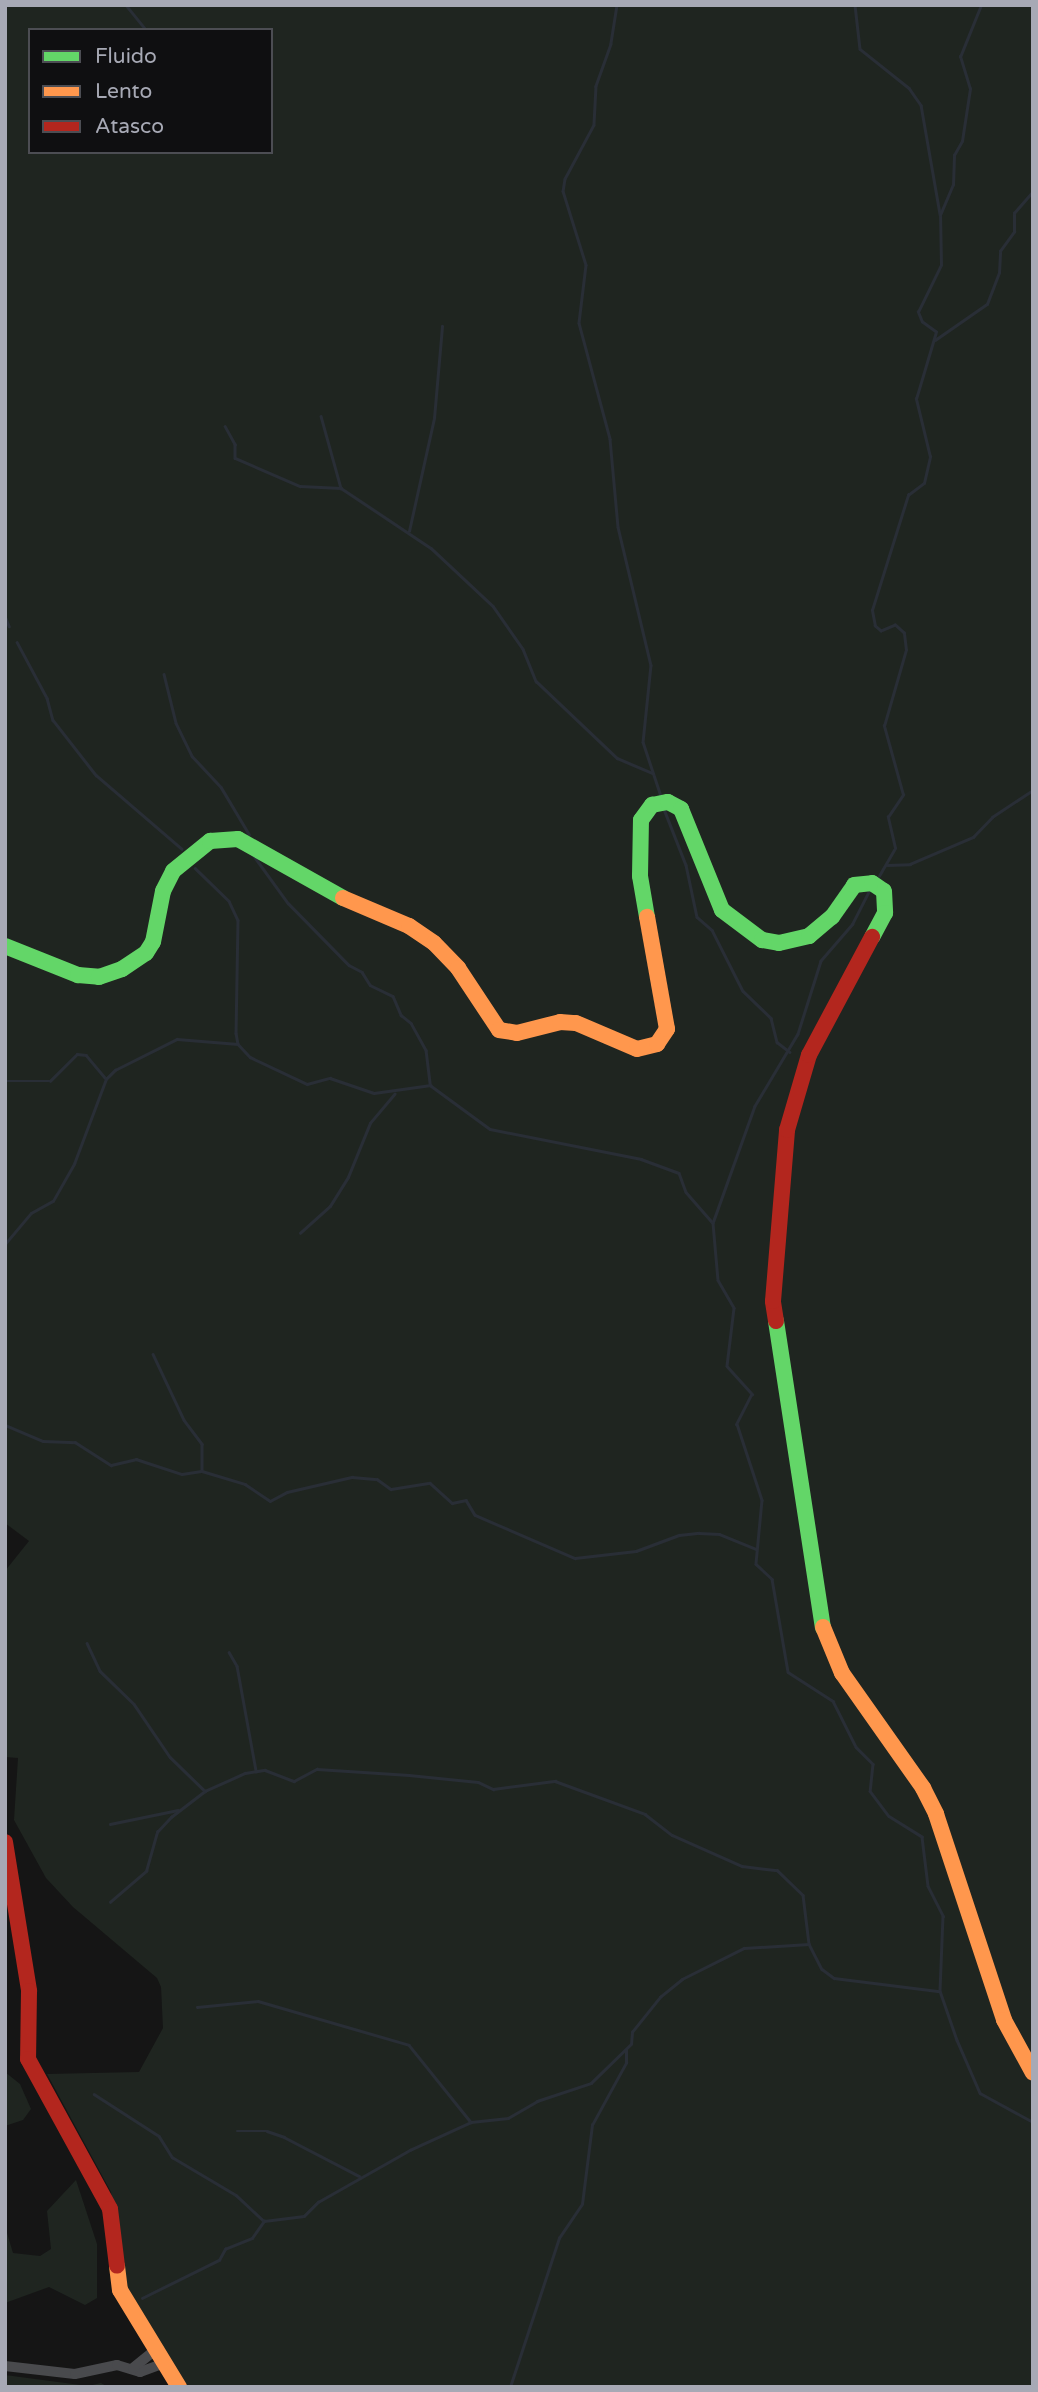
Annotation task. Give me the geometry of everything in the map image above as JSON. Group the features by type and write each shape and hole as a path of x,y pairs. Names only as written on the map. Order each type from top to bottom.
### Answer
{"street":[{"path":"5,946 78,975 99,977 122,970 146,953 153,942 163,891 173,871 210,841 238,839 434,943 458,968 499,1030 517,1033 560,1022 576,1023 638,1049 657,1044 667,1028 640,876 641,820 652,805 674,803 688,817 722,910 762,940 779,943 809,936 832,916 854,885 872,883 884,891 885,914 809,1055 793,1108 776,1223 774,1311 824,1637 842,1673 923,1788 936,1814 1004,2020 1033,2073"},
{"path":"5,1842 29,1991 28,2059 103,2192 112,2216 117,2281 156,2354 179,2387"},
{"path":"5,2366 75,2374 117,2365 141,2372 156,2354"}],"shaded area":[{"path":"5,5 1033,5 1033,2387 185,2387 124,2286 111,2192 47,2074 139,2072 163,2028 161,1987 157,1978 73,1907 46,1878 14,1820 18,1758 5,1757 5,1571 29,1541 5,1523"},
{"path":"5,2072 20,2084 31,2109 23,2120 5,2126"},
{"path":"76,2180 97,2244 97,2298 85,2305 49,2287 5,2303 5,2226 13,2253 40,2256 51,2249 47,2211"},
{"path":"5,2375 88,2386 101,2383 108,2387 5,2387"}],"waterway":[{"path":"126,5 144,28"},
{"path":"617,5 611,44 596,86 594,125 565,179 563,191 586,265 579,323 610,439 618,527 651,665 643,742 662,799"},
{"path":"855,5 860,49 909,88 921,105 940,214"},
{"path":"879,876 895,848 888,817 903,795 884,726 906,650 904,633 895,625 881,631 875,626 872,610 908,495 924,483 930,457 916,399 936,332 922,322 918,312 941,265 940,215 953,185 954,155 962,141 970,89 960,57 981,5"},
{"path":"935,340 987,304 999,273 1000,251 1014,232 1014,213 1033,191"},
{"path":"409,531 434,418 442,326"},
{"path":"321,416 341,488"},
{"path":"225,426 235,444 235,458 300,486 341,488 431,548 493,606 523,649 536,681 617,758 653,773"},
{"path":"5,616 9,626"},
{"path":"17,642 47,698 53,720 96,775 182,849"},
{"path":"164,674 176,723 192,756 221,787 249,834"},
{"path":"887,865 910,864 973,837 992,817 1033,790"},
{"path":"664,809 686,865 697,917 712,930 743,991 771,1018 777,1042 790,1052"},
{"path":"254,856 288,903 349,965 362,972 370,985 393,996 401,1015 411,1023 426,1050 430,1084"},
{"path":"195,868 229,901 238,920 236,1033 238,1044 250,1057 307,1084 330,1078 374,1093 430,1085 490,1129 641,1159 679,1173 686,1192 712,1222"},
{"path":"869,892 853,924 821,961 798,1034 755,1106 713,1223 718,1280 734,1308 727,1366 752,1394 737,1424 762,1500 756,1564 772,1579 788,1672 833,1701 856,1747 873,1764 870,1791 889,1816 922,1837 928,1886 943,1916 940,1991 957,2040 980,2093 1033,2122"},
{"path":"5,1244 31,1213 53,1201 74,1164 106,1079 115,1070 177,1039 238,1044"},
{"path":"5,1081 50,1081 77,1054 86,1055 106,1079"},
{"path":"300,1233 330,1206 348,1177 370,1123 394,1094"},
{"path":"153,1354 184,1420 202,1444 202,1471 245,1484 270,1501 287,1492 352,1477 377,1479 391,1489 430,1483 452,1503 466,1500 475,1515 575,1558 636,1551 679,1535 699,1533 719,1534 756,1549"},
{"path":"5,1425 43,1441 75,1442 111,1465 136,1459 182,1474 201,1471"},
{"path":"87,1643 100,1671 134,1704 170,1757 205,1791"},
{"path":"229,1652 237,1666 256,1771"},
{"path":"110,1902 146,1871 157,1832 171,1817 205,1791 245,1773 265,1770 294,1781 317,1769 478,1782 493,1789 555,1781 645,1814 672,1835 742,1866 777,1870 803,1895 809,1944"},
{"path":"110,1824 178,1810"},
{"path":"142,2298 219,2260 225,2249 252,2238 264,2221 304,2216 318,2202 410,2150 471,2122 508,2118 537,2101 591,2083 631,2044 632,2032 660,1997 682,1979 744,1948 809,1944 822,1969 834,1978 939,1991"},
{"path":"197,2007 258,2001 409,2045 471,2122"},
{"path":"510,2387 559,2238 582,2204 592,2125 626,2063 626,2050"},
{"path":"94,2094 159,2136 172,2157 236,2195 263,2220"},
{"path":"237,2131 267,2131 284,2137 359,2176"}],"traffic: fast":[{"path":"647,917 640,876 641,820 652,805 668,802 681,809 722,910 762,940 779,943 809,936 832,917 854,885 872,883 884,891 885,913 872,937"},
{"path":"5,946 78,975 99,977 122,969 146,953 153,942 163,891 173,871 210,841 238,839 343,898"},
{"path":"776,1321 823,1627"}],"traffic: slow":[{"path":"343,898 409,926 434,943 458,968 499,1030 517,1033 560,1022 576,1023 637,1049 657,1044 667,1029 647,917"},
{"path":"823,1627 842,1673 923,1788 936,1814 1004,2020 1033,2073"},
{"path":"117,2266 120,2290 179,2387"}],"traffic: jam":[{"path":"776,1321 773,1301 787,1130 809,1055 872,937"},
{"path":"5,1842 29,1991 28,2059 110,2209 117,2266"}]}
